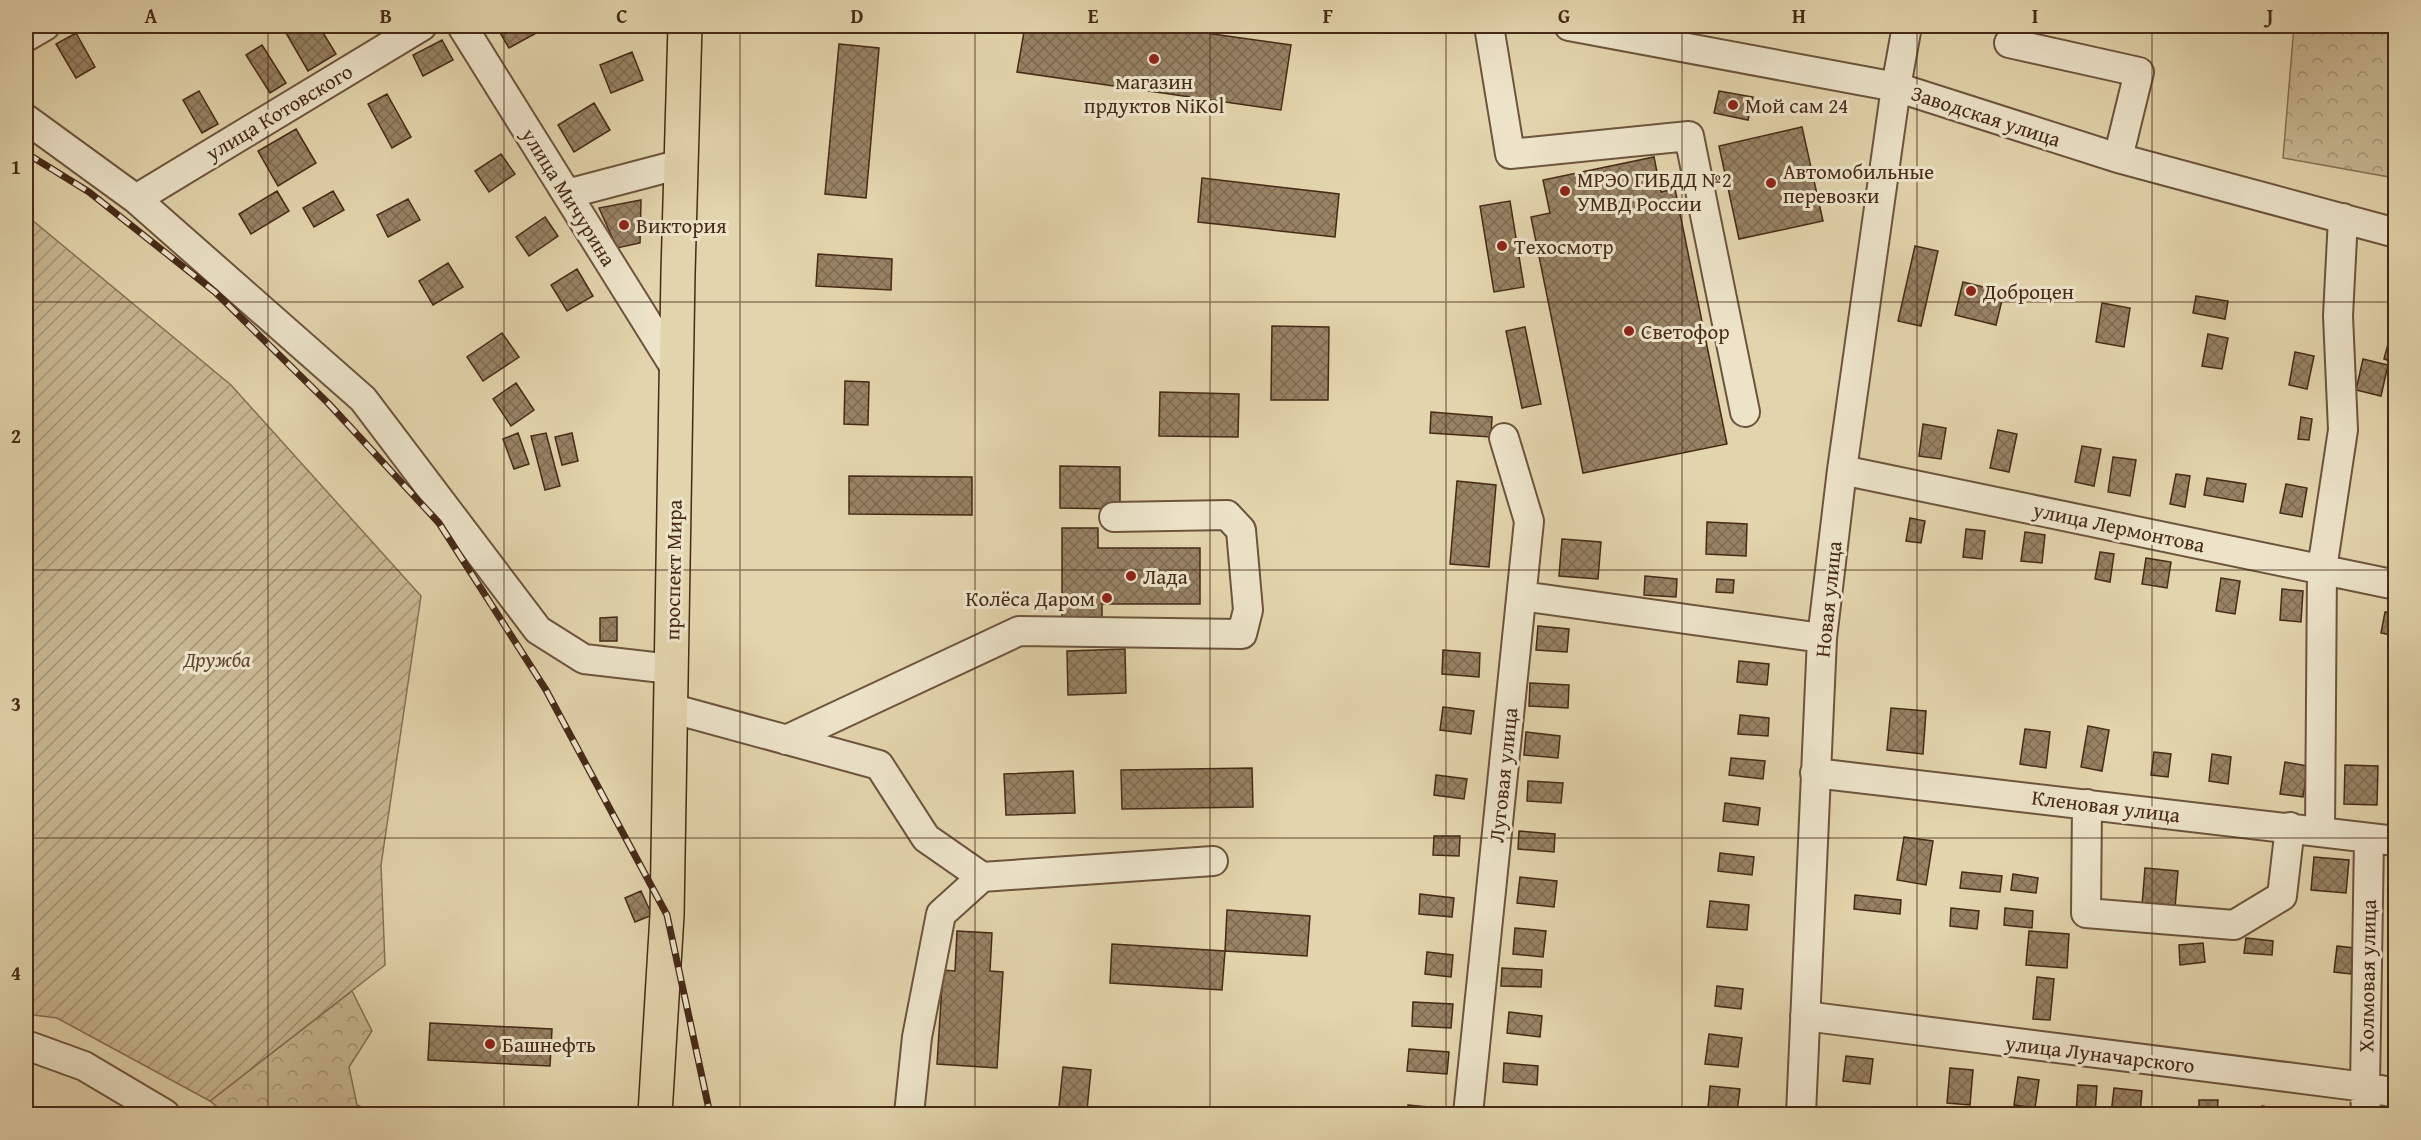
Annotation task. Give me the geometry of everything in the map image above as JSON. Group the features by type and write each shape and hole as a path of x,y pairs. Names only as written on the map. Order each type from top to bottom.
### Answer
{"main road":[{"name":"проспект Мира","path":"655,1114 667,915 676,369 685,26"}],"street":[{"path":"26,37 45,26"},
{"name":"улица Котовского","path":"136,199 422,26"},
{"name":"улица Мичурина","path":"462,26 676,369"},
{"path":"1490,26 1510,154 1689,136 1745,412"},
{"name":"Заводская улица","path":"1569,26 1896,87 2118,158 2396,233"},
{"name":"Новая улица","path":"1801,1114 1822,638 1842,470 1896,87 1907,26"},
{"path":"2009,43 2139,72 2118,158"},
{"path":"26,119 136,199 363,399 538,630 584,659 671,669"},
{"path":"567,194 681,164"},
{"path":"2320,831 2322,569 2343,430 2338,316 2343,218"},
{"name":"Луговая улица","path":"1468,1114 1529,521 1504,438"},
{"name":"улица Лермонтова","path":"1842,470 2396,585"},
{"path":"786,740 1019,631 1242,634 1248,610 1241,530 1227,515 1114,517"},
{"path":"1522,596 1822,638"},
{"path":"670,708 879,765 926,838 982,877"},
{"name":"Кленовая улица","path":"1815,773 2382,839"},
{"path":"2086,804 2086,913 2234,925 2282,896 2290,827"},
{"name":"Холмовая улица","path":"2366,1101 2382,839"},
{"path":"909,1114 917,1037 941,914 982,877 1213,861"},
{"name":"улица Луначарского","path":"1805,1017 2366,1101 2396,1093"},
{"path":"26,1045 84,1066 165,1114"}],"green space":[{"path":"2294,26 2395,26 2395,178 2283,158"},
{"name":"Дружба","path":"26,215 231,385 421,596 381,865 385,965 210,1101 57,1018 26,1014"},
{"path":"352,991 372,1031 349,1067 357,1105 378,1114 226,1114 210,1101"}],"building":[{"path":"299,26 319,26 336,54 308,71 286,33"},
{"path":"496,26 537,26 540,31 509,48"},
{"name":"магазин прдуктов NiKol","path":"1025,26 1155,26 1291,45 1281,110 1017,72"},
{"path":"76,33 95,67 76,78 56,44"},
{"path":"442,40 453,60 423,76 413,55"},
{"path":"839,44 879,48 866,198 825,194"},
{"path":"262,45 286,83 270,93 246,55"},
{"path":"632,52 643,80 611,93 600,65"},
{"path":"199,91 218,124 202,133 183,100"},
{"name":"Мой сам 24","path":"1719,91 1753,97 1748,120 1714,113"},
{"path":"387,94 411,137 392,148 368,104"},
{"path":"594,103 610,130 574,152 558,125"},
{"name":"Автомобильные перевозки","path":"1802,127 1823,221 1739,239 1719,146"},
{"path":"296,129 316,163 278,186 258,151"},
{"path":"501,154 515,174 489,192 475,171"},
{"name":"Светофор","path":"1654,157 1661,192 1675,189 1727,444 1583,473 1531,217 1550,213 1543,180"},
{"path":"1202,178 1339,194 1335,237 1198,222"},
{"path":"277,191 289,211 251,234 239,214"},
{"path":"333,191 344,210 314,227 303,208"},
{"path":"408,199 420,220 388,237 377,215"},
{"name":"Виктория","path":"641,200 640,243 617,248 599,208"},
{"name":"Техосмотр","path":"1510,201 1524,287 1494,292 1480,206"},
{"path":"545,217 558,236 529,256 516,237"},
{"path":"1915,246 1938,251 1921,326 1898,321"},
{"path":"818,254 892,259 891,290 816,286"},
{"path":"448,263 463,287 433,305 419,281"},
{"path":"577,269 593,296 567,311 551,285"},
{"path":"1963,282 2004,292 1996,325 1955,315"},
{"path":"2196,296 2228,301 2225,319 2193,313"},
{"path":"2102,303 2130,308 2124,347 2096,342"},
{"path":"1272,326 1329,327 1328,400 1271,400"},
{"path":"1525,327 1541,404 1522,408 1506,331"},
{"path":"502,333 519,357 483,381 467,357"},
{"path":"2208,334 2228,338 2222,369 2202,366"},
{"path":"2388,344 2396,346 2396,363 2384,359"},
{"path":"2295,352 2314,356 2307,389 2289,385"},
{"path":"2363,359 2388,365 2381,396 2356,390"},
{"path":"845,381 869,382 868,425 844,424"},
{"path":"516,383 534,410 511,426 493,399"},
{"path":"1160,392 1239,394 1238,437 1159,436"},
{"path":"1431,412 1492,417 1491,437 1430,433"},
{"path":"2301,417 2312,419 2309,440 2298,439"},
{"path":"1923,424 1946,428 1941,459 1919,456"},
{"path":"1998,430 2017,434 2009,472 1990,468"},
{"path":"518,433 529,464 514,469 503,439"},
{"path":"546,433 560,486 545,490 531,436"},
{"path":"572,433 578,461 562,465 555,437"},
{"path":"2082,446 2101,449 2094,486 2075,482"},
{"path":"2113,457 2136,460 2130,496 2108,492"},
{"path":"1060,466 1120,467 1120,509 1060,508"},
{"path":"2176,474 2190,476 2185,507 2170,504"},
{"path":"849,476 972,477 972,515 849,514"},
{"path":"2207,478 2246,484 2243,502 2204,495"},
{"path":"1457,481 1496,485 1489,567 1450,564"},
{"path":"2286,484 2307,488 2302,517 2280,513"},
{"path":"1910,518 1925,521 1921,543 1906,541"},
{"path":"1707,522 1747,524 1746,556 1706,554"},
{"name":"Лада","path":"1062,528 1098,528 1098,548 1200,548 1200,604 1102,604 1102,618 1062,618"},
{"path":"1966,529 1985,531 1982,559 1963,557"},
{"path":"2393,530 2396,531 2396,555 2390,554"},
{"path":"2025,532 2045,535 2042,563 2021,561"},
{"path":"1562,539 1601,542 1598,579 1559,576"},
{"path":"2100,552 2114,554 2110,582 2095,579"},
{"path":"2146,558 2171,562 2167,588 2142,584"},
{"path":"1645,576 1677,579 1676,597 1644,595"},
{"path":"2221,578 2240,581 2235,614 2216,611"},
{"path":"1717,579 1734,580 1733,593 1716,592"},
{"path":"2282,589 2303,591 2301,622 2280,620"},
{"path":"2385,612 2396,613 2396,636 2381,633"},
{"path":"617,617 617,641 600,641 600,618"},
{"path":"1538,626 1569,629 1567,652 1536,650"},
{"path":"1125,649 1126,693 1068,695 1067,651"},
{"path":"1443,650 1480,653 1479,677 1442,674"},
{"path":"1739,661 1769,664 1767,685 1737,682"},
{"path":"1530,683 1569,685 1568,708 1529,706"},
{"path":"1443,707 1474,711 1471,734 1440,730"},
{"path":"1891,708 1926,711 1923,754 1887,750"},
{"path":"1740,715 1769,718 1768,736 1738,734"},
{"path":"2088,726 2109,730 2102,771 2081,767"},
{"path":"2025,729 2050,732 2046,768 2020,764"},
{"path":"1526,732 1560,736 1558,758 1524,755"},
{"path":"2154,752 2171,754 2168,777 2151,775"},
{"path":"2212,754 2231,757 2228,784 2209,781"},
{"path":"1731,758 1765,761 1763,779 1729,775"},
{"path":"2285,762 2308,766 2303,797 2280,794"},
{"path":"2345,765 2378,766 2377,805 2344,804"},
{"path":"1252,768 1253,807 1122,809 1121,770"},
{"path":"1073,771 1075,813 1006,815 1004,774"},
{"path":"1436,775 1467,779 1464,799 1434,795"},
{"path":"1528,781 1563,783 1561,803 1527,801"},
{"path":"1725,803 1760,808 1758,825 1723,821"},
{"path":"1519,831 1555,834 1554,852 1518,849"},
{"path":"1434,836 1460,836 1459,856 1433,855"},
{"path":"1904,837 1933,841 1926,885 1897,880"},
{"path":"1720,853 1754,857 1752,875 1718,871"},
{"path":"2314,857 2349,860 2346,893 2311,890"},
{"path":"2145,868 2178,871 2175,908 2142,905"},
{"path":"1962,872 2002,876 2000,892 1960,888"},
{"path":"2013,874 2038,878 2036,893 2011,890"},
{"path":"1520,877 1557,881 1554,907 1517,903"},
{"path":"641,891 652,915 635,922 625,898"},
{"path":"1420,894 1454,898 1452,917 1419,914"},
{"path":"1855,895 1901,900 1900,914 1854,909"},
{"path":"1710,901 1749,905 1747,930 1707,927"},
{"path":"1951,908 1979,911 1977,929 1950,926"},
{"path":"2005,908 2033,911 2032,928 2004,925"},
{"path":"1227,910 1310,916 1307,956 1225,951"},
{"path":"1515,928 1546,931 1543,957 1513,954"},
{"path":"957,931 992,933 990,971 1003,972 997,1068 937,1064 943,970 955,971"},
{"path":"2029,931 2069,934 2067,968 2026,965"},
{"path":"2246,938 2273,941 2272,955 2244,953"},
{"path":"2203,943 2205,962 2180,965 2179,945"},
{"path":"1112,944 1225,951 1222,990 1110,983"},
{"path":"2337,946 2354,948 2351,974 2334,972"},
{"path":"1427,952 1453,955 1451,977 1425,974"},
{"path":"1502,968 1542,970 1541,987 1501,986"},
{"path":"2037,977 2054,979 2050,1020 2033,1019"},
{"path":"1717,986 1743,989 1741,1009 1715,1006"},
{"path":"1413,1002 1453,1004 1451,1028 1412,1026"},
{"path":"1509,1012 1542,1016 1540,1037 1507,1033"},
{"name":"Башнефть","path":"430,1023 552,1029 550,1066 428,1060"},
{"path":"1709,1034 1742,1038 1738,1067 1705,1064"},
{"path":"1409,1049 1449,1052 1447,1074 1407,1071"},
{"path":"1846,1056 1873,1059 1870,1084 1843,1081"},
{"path":"1504,1063 1538,1066 1537,1085 1503,1082"},
{"path":"1063,1067 1091,1070 1087,1110 1059,1107"},
{"path":"1950,1068 1973,1070 1970,1105 1947,1103"},
{"path":"2018,1077 2039,1080 2035,1108 2014,1105"},
{"path":"2078,1085 2097,1086 2095,1114 2076,1114"},
{"path":"1710,1086 1740,1089 1737,1111 1708,1108"},
{"path":"2114,1088 2142,1091 2140,1114 2111,1114"},
{"path":"2199,1100 2218,1100 2217,1114 2199,1114"},
{"path":"1408,1105 1438,1108 1438,1114 1407,1114"},
{"path":"2262,1106 2280,1109 2279,1114 2261,1114"}],"railway":[{"path":"26,153 89,192 215,292 328,403 439,523 546,690 667,915 710,1114"}],"place":[{"name":"магазин прдуктов NiKol","path":"1154,59"},
{"name":"Мой сам 24","path":"1733,105"},
{"name":"Автомобильные перевозки","path":"1771,183"},
{"name":"МРЭО ГИБДД №2 УМВД России","path":"1565,191"},
{"name":"Виктория","path":"624,225"},
{"name":"Техосмотр","path":"1502,246"},
{"name":"Доброцен","path":"1971,291"},
{"name":"Светофор","path":"1629,331"},
{"name":"Лада","path":"1131,576"},
{"name":"Колёса Даром","path":"1107,598"},
{"name":"Башнефть","path":"490,1044"}]}
